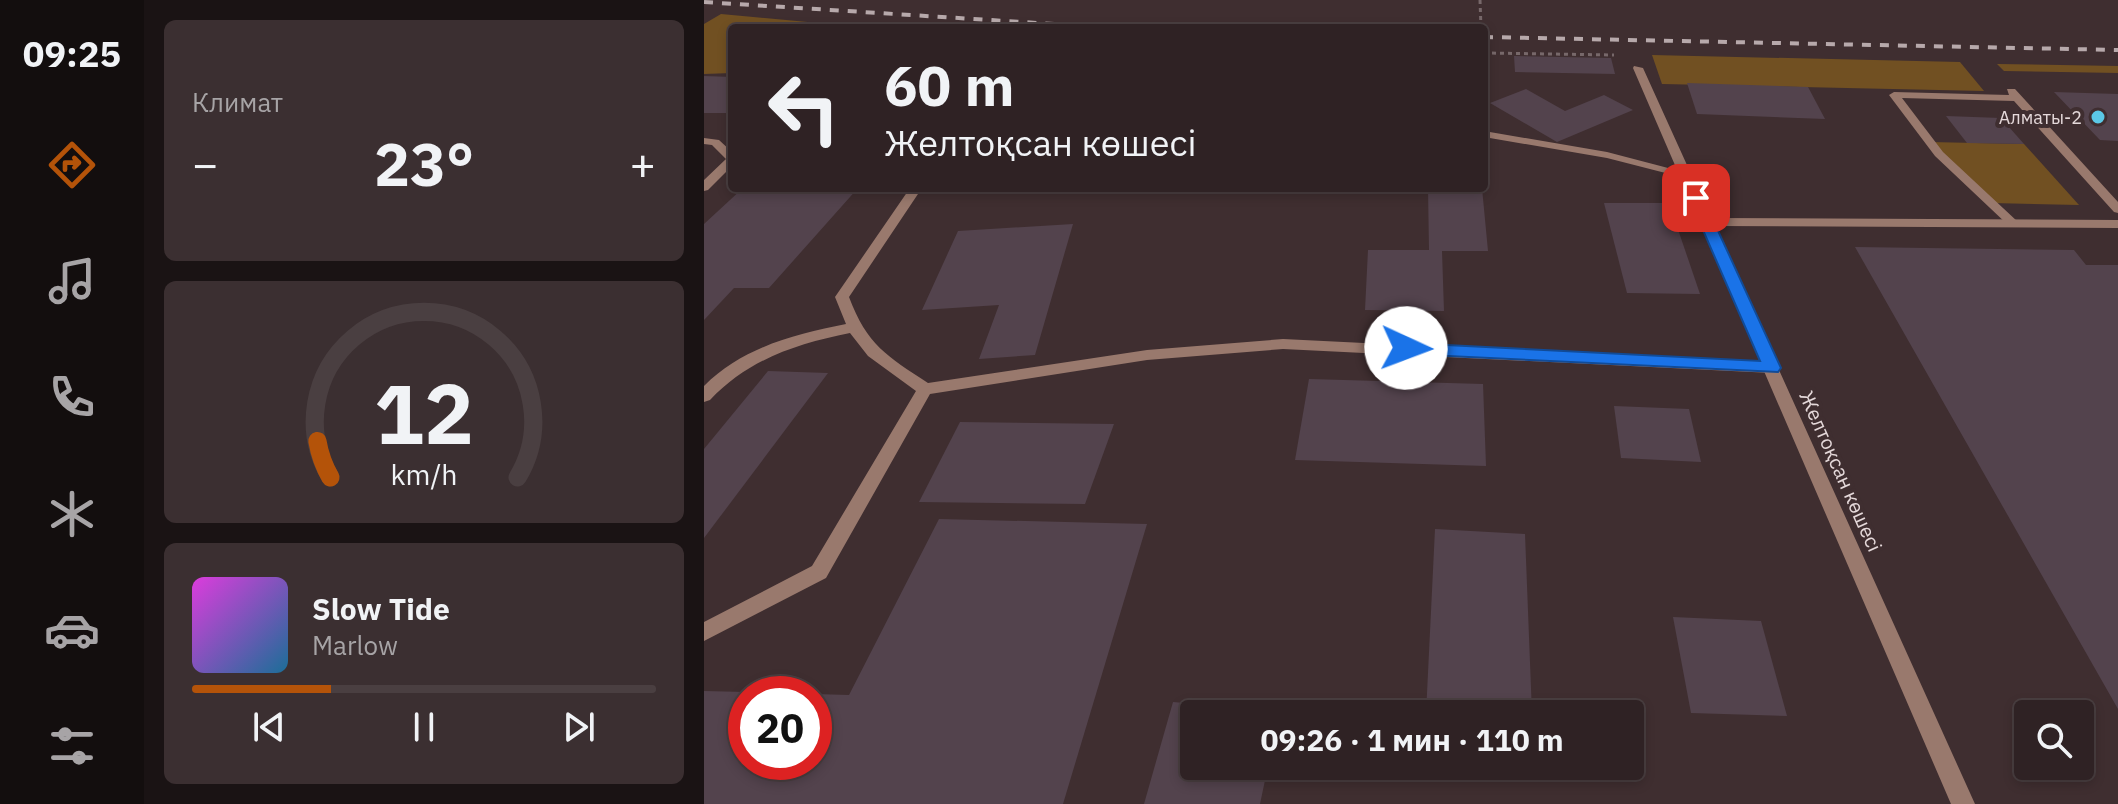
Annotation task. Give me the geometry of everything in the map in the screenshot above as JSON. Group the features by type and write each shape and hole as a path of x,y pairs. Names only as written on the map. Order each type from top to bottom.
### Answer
{"street":[{"name":"Желтоқсан көшесі","path":"1638,68 1963,804"},
{"path":"2012,222 1939,154 1894,95 2014,95 2118,209"},
{"path":"1488,135 1607,155 1685,174"},
{"path":"704,141 715,142 728,154"},
{"path":"704,187 728,162"},
{"path":"913,192 842,297 852,328 871,351 925,389 1147,355 1283,344 1772,368"},
{"path":"1708,222 2118,224"},
{"path":"704,396 721,376 792,339 852,328"},
{"path":"704,632 819,572 925,389"}],"path":[{"path":"1480,0 1481,24"},
{"path":"1488,53 1585,54"}],"shaded area":[{"path":"721,14 829,24 728,24 728,73 704,74 704,24"},
{"path":"1652,55 1960,62 1984,91 1662,84"},
{"path":"1997,64 2118,66 2118,73 2004,71"},
{"path":"1929,142 2024,144 2079,205 1991,203"}],"building":[{"path":"1514,56 1611,58 1615,74 1515,72"},
{"path":"704,76 728,77 728,113 704,113"},
{"path":"1687,83 1808,87 1825,119 1697,114"},
{"path":"1526,89 1565,111 1604,95 1633,110 1557,142 1490,103"},
{"name":"Алматы-2","path":"2054,92 2118,94 2118,141 2100,140"},
{"path":"1946,116 2001,118 2024,144 1967,143"},
{"path":"739,192 854,192 769,288 734,288 704,320 704,224"},
{"path":"1428,192 1482,192 1488,251 1442,251 1444,311 1365,310 1368,250 1429,250"},
{"path":"1604,203 1669,203 1700,294 1627,293"},
{"path":"1073,224 1035,355 979,359 999,305 922,310 958,231"},
{"path":"1855,247 2074,250 2086,265 2118,265 2118,709"},
{"path":"768,371 828,373 704,538 704,449"},
{"path":"1309,379 1483,384 1486,466 1295,460"},
{"path":"1614,406 1689,409 1701,462 1621,458"},
{"path":"960,422 1114,424 1085,504 919,502"},
{"path":"939,519 1147,524 1063,804 704,804 704,691 728,692 728,780 832,780 832,695 849,695"},
{"path":"1435,529 1525,534 1531,700 1427,700"},
{"path":"1673,617 1761,621 1787,716 1691,713"},
{"path":"1173,702 1180,703 1180,780 1265,780 1260,804 1144,804"}],"railway":[{"path":"704,2 1053,24"},
{"path":"1488,37 2118,50"}],"place":[{"name":"Алматы-2","path":"2098,117"}],"route":[{"path":"1406,348 1772,368 1696,198"}]}
